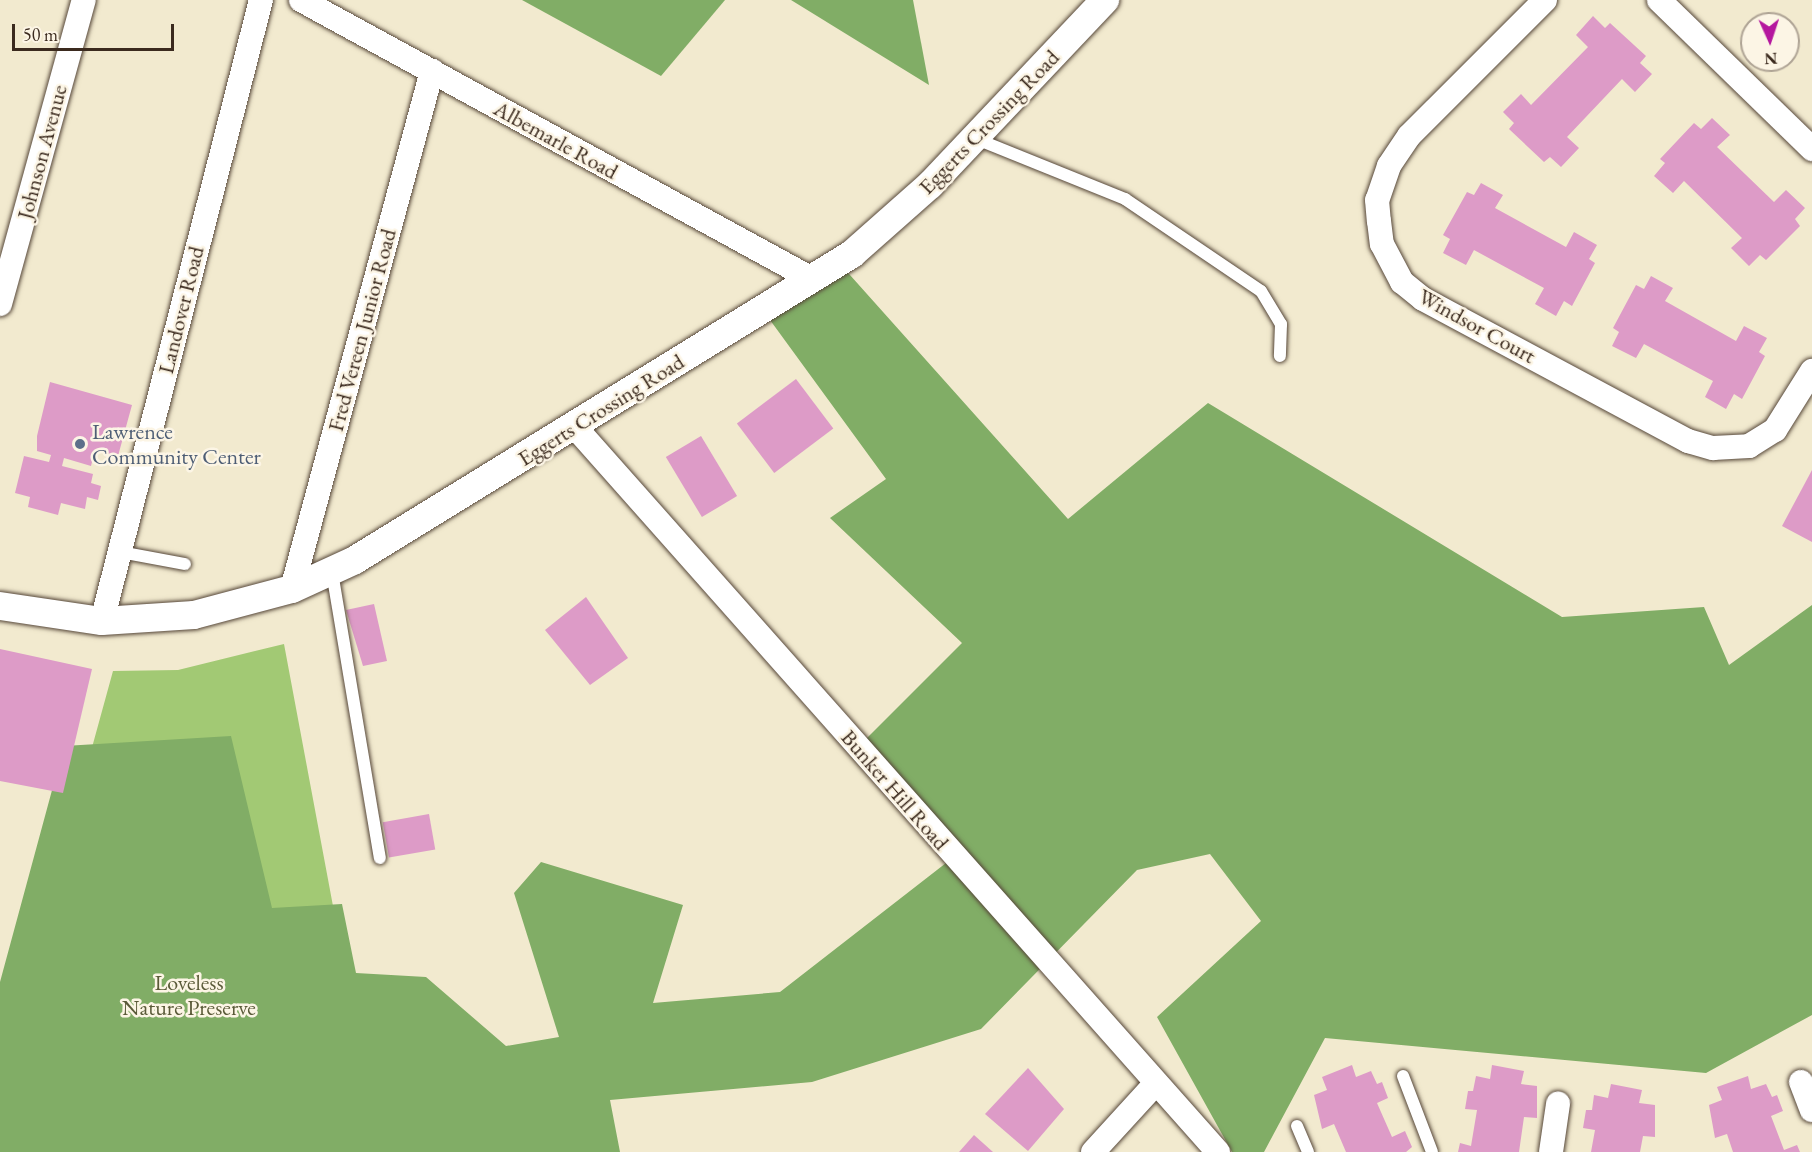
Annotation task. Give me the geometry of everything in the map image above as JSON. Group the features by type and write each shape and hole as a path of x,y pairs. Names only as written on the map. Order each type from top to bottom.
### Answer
{"street":[{"name":"Johnson Avenue","path":"0,304 84,0"},
{"name":"Landover Road","path":"102,621 261,0"},
{"name":"Albemarle Road","path":"301,0 812,279"},
{"name":"Eggerts Crossing Road","path":"0,606 102,621 194,615 292,589 331,570 574,427 812,279 891,223 1105,0"},
{"name":"Windsor Court","path":"1545,0 1409,136 1389,166 1377,200 1379,221 1382,244 1402,282 1423,299 1657,425 1713,448 1749,446 1775,430 1812,371"},
{"path":"1659,0 1812,149"},
{"name":"Fred Vereen Junior Road","path":"292,589 432,72"},
{"name":"Bunker Hill Road","path":"574,427 1218,1152"},
{"path":"1801,1082 1812,1110"},
{"path":"1093,1152 1156,1083"},
{"path":"1551,1152 1558,1104"}],"lane":[{"path":"973,137 1125,199 1262,291 1281,324 1280,357"},
{"path":"120,552 185,564"},
{"path":"331,570 380,858"},
{"path":"1403,1076 1432,1152"},
{"path":"1297,1126 1308,1152"}],"green space":[{"path":"522,0 725,0 661,76"},
{"path":"791,0 913,0 929,85"},
{"path":"833,256 1068,519 1208,403 1562,617 1704,607 1729,665 1812,605 1812,1015 1706,1073 1325,1038 1264,1152 1232,1152 1157,1017 1261,921 1210,854 1137,870 981,1029 812,1082 610,1100 620,1152 0,1152 0,982 64,746 231,736 272,908 342,904 356,973 426,977 506,1046 559,1037 514,893 541,862 683,905 653,1003 780,992 955,856 854,751 962,643 830,518 886,479 759,305"},
{"name":"Loveless Nature Preserve","path":"284,644 379,1152 0,1152 0,1000 21,1006 113,671 178,670"}],"building":[{"path":"1593,16 1605,28 1610,23 1646,56 1640,63 1652,74 1635,92 1622,79 1567,137 1579,148 1561,167 1550,157 1544,162 1509,129 1514,123 1503,112 1521,94 1531,105 1588,47 1576,35"},
{"path":"1712,118 1730,135 1717,147 1774,202 1786,190 1805,208 1795,219 1800,226 1766,260 1760,255 1749,266 1731,248 1742,238 1684,181 1673,193 1654,176 1665,163 1660,159 1694,123 1701,129"},
{"path":"1481,183 1503,195 1495,208 1566,247 1574,232 1597,245 1589,259 1595,263 1572,306 1564,301 1556,316 1535,304 1544,288 1474,250 1466,265 1443,253 1450,239 1443,235 1467,192 1474,195"},
{"path":"1651,276 1673,288 1665,301 1736,341 1744,326 1767,338 1759,352 1765,356 1742,399 1734,394 1726,409 1705,397 1713,381 1644,344 1636,358 1612,346 1619,332 1613,328 1636,285 1644,289"},
{"path":"796,379 833,429 774,473 737,424"},
{"name":"Lawrence Community Center","path":"50,382 132,405 118,456 95,450 91,466 64,458 62,466 93,474 91,483 101,486 98,500 87,497 85,509 61,503 58,515 28,507 30,497 15,493 24,456 49,462 51,455 37,451 37,436"},
{"path":"701,436 737,496 702,517 666,457"},
{"path":"1812,470 1812,542 1782,526"},
{"path":"586,597 628,658 590,685 545,630"},
{"path":"374,604 387,661 363,666 346,610"},
{"path":"0,649 92,669 63,793 0,781"},
{"path":"429,814 435,849 389,858 383,822"},
{"path":"1352,1065 1356,1077 1371,1071 1377,1084 1382,1082 1388,1098 1377,1103 1392,1137 1405,1131 1412,1147 1406,1152 1346,1152 1334,1124 1322,1129 1314,1095 1327,1090 1322,1077"},
{"path":"1492,1065 1524,1071 1521,1084 1537,1086 1537,1118 1524,1117 1519,1152 1458,1152 1460,1143 1471,1146 1477,1110 1465,1109 1468,1091 1473,1091 1476,1076 1490,1079"},
{"path":"1028,1068 1064,1109 1028,1151 985,1114"},
{"path":"1748,1076 1751,1089 1766,1084 1772,1097 1777,1095 1783,1111 1771,1116 1784,1150 1797,1145 1800,1152 1733,1152 1727,1134 1715,1138 1709,1105 1722,1100 1717,1087"},
{"path":"1611,1084 1642,1090 1639,1103 1655,1105 1655,1137 1643,1136 1640,1152 1591,1152 1595,1130 1583,1128 1586,1110 1592,1110 1594,1095 1608,1098"},
{"path":"974,1135 993,1152 959,1152"}],"place":[{"name":"Lawrence Community Center","path":"80,444"}]}
